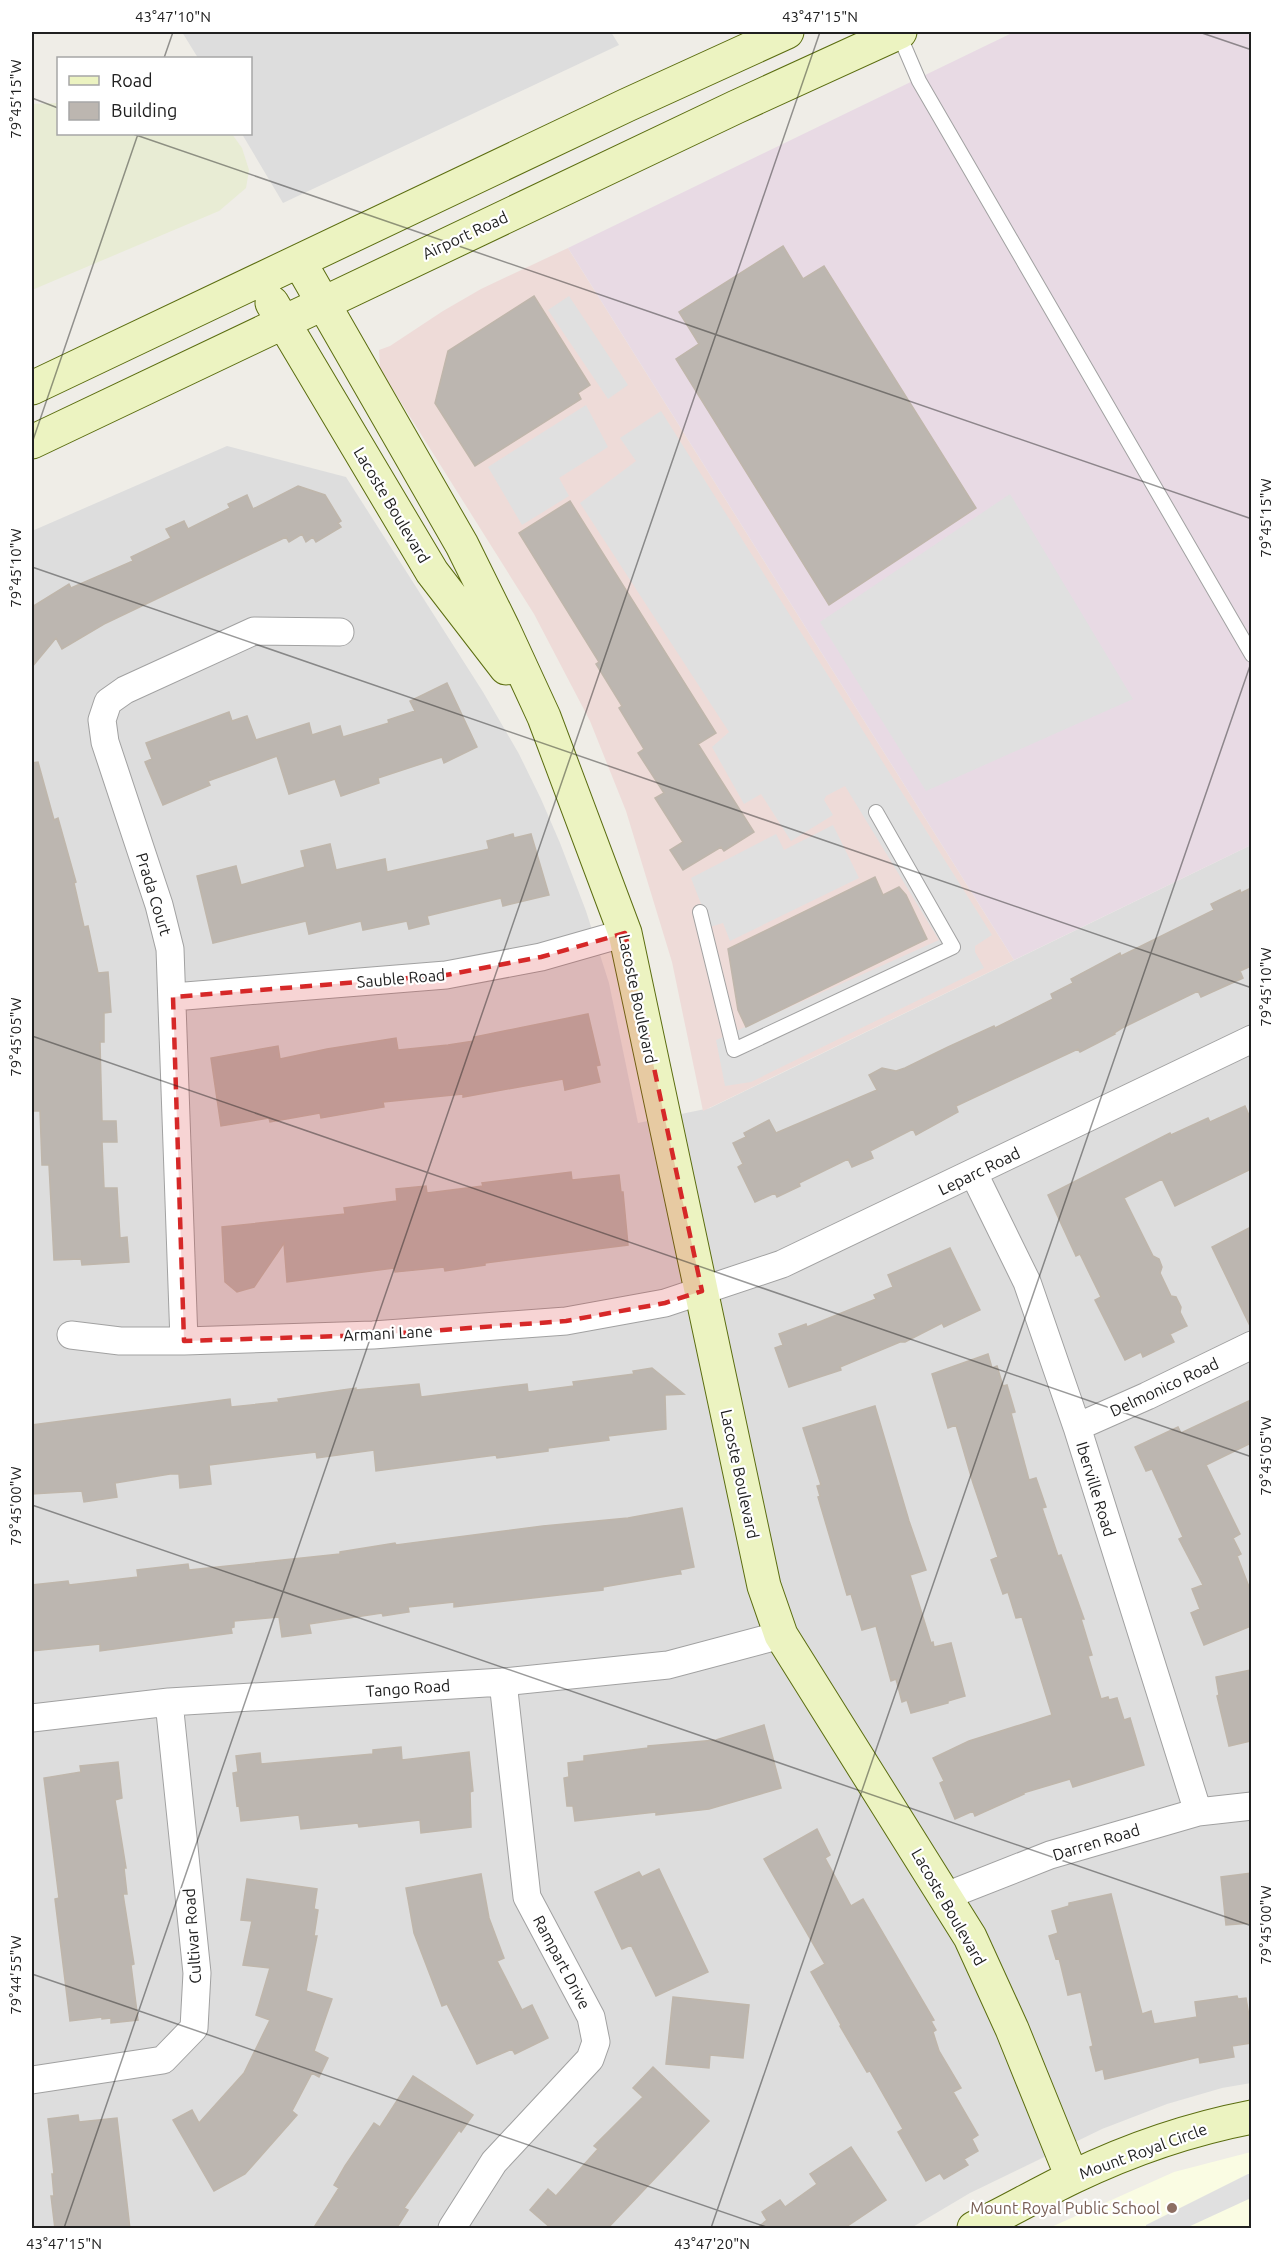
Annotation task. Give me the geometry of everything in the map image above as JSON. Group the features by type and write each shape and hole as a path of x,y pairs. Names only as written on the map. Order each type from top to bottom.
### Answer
{"street":[{"path":"32,388 787,32"},
{"name":"Airport Road","path":"32,442 283,321 899,32"},
{"name":"Lacoste Boulevard","path":"299,261 462,545 544,717 625,933 764,1586 781,1635 970,1937 1012,2029 1072,2177"},
{"name":"Lacoste Boulevard","path":"258,280 432,572 544,717"},
{"name":"Prada Court","path":"184,1341 170,949 159,905 105,742 102,720 108,702 125,690 254,632 340,632"},
{"name":"Sauble Road","path":"173,997 446,975 541,957 625,933"},
{"name":"Leparc Road","path":"702,1292 782,1264 1251,1040"},
{"name":"Iberville Road","path":"974,1174 1027,1282 1077,1427 1198,1812"},
{"name":"Armani Lane","path":"71,1335 120,1341 184,1341 374,1335 566,1321 665,1304 702,1292"},
{"name":"Delmonico Road","path":"1077,1427 1251,1346"},
{"name":"Tango Road","path":"32,1718 169,1702 503,1682 668,1665 781,1635"},
{"name":"Rampart Drive","path":"452,2229 494,2162 590,2059 596,2042 591,2017 527,1897 503,1682"},
{"name":"Cultivar Road","path":"32,2080 163,2061 194,2028 197,1973 169,1702"},
{"name":"Darren Road","path":"946,1896 1050,1856 1198,1812 1251,1806"},
{"name":"Mount Royal Circle","path":"974,2229 1072,2177 1144,2147 1216,2124 1251,2117"}],"lane":[{"path":"899,32 919,81 1251,655"},
{"path":"700,912 734,1050 953,947 876,812"}],"highlighted area":[{"path":"625,933 702,1291 665,1303 566,1321 373,1335 184,1341 173,997 446,975 541,957"}],"shaded area":[{"path":"182,32 611,32 619,45 283,203 243,135 252,135 252,57 197,57"},
{"path":"1014,32 1251,32 1251,845 1014,960 568,248"},
{"path":"57,103 57,135 233,135 242,148 249,170 246,188 219,211 32,290 32,104"},
{"path":"568,248 1014,960 703,1111 672,962 626,811 590,721 534,614 380,369 379,350 390,346 481,289"},
{"path":"569,296 628,385 608,399 548,310"},
{"path":"586,405 608,447 559,478 569,496 522,525 488,467"},
{"path":"661,411 992,935 975,946 975,952 984,968 751,1082 725,1086 716,1040 939,940 845,786 826,796 824,800 833,815 791,841 761,794 744,804 712,747 729,732 580,503 636,461 620,438"},
{"path":"227,446 346,477 483,692 519,754 541,799 586,911 609,983 638,1123 710,1108 1251,845 1251,2083 1222,2088 1167,2104 1102,2129 970,2193 911,2228 32,2228 32,531"},
{"path":"1010,494 1133,699 926,791 820,622"},
{"path":"833,825 859,878 730,941 723,923 710,927 691,878 776,834 784,850"},
{"name":"Mount Royal Public School","path":"1251,2152 1251,2228 1049,2228 1174,2172"},
{"path":"1251,2174 1251,2198 1186,2228 1146,2228 1146,2225"}],"building":[{"path":"783,246 803,279 824,266 976,508 829,605 676,359 699,344 679,312"},
{"path":"534,296 590,385 578,393 581,399 475,466 435,403 448,351"},
{"path":"298,486 325,495 341,521 338,523 341,527 316,542 313,537 306,542 302,534 289,542 286,537 104,624 62,649 56,638 32,667 32,607 69,584 71,588 133,561 131,557 171,538 166,529 184,521 188,529 230,508 228,504 247,495 253,509"},
{"path":"570,501 716,733 698,744 754,832 724,851 721,847 683,870 670,850 683,842 655,798 664,793 638,753 644,749 619,708 622,706 596,664 599,662 519,533"},
{"path":"447,683 477,747 444,763 442,757 378,778 379,783 341,796 335,779 289,794 277,756 208,781 210,785 163,805 145,762 152,759 146,743 229,712 232,721 247,716 256,740 309,723 312,735 340,726 343,737 389,723 388,720 415,711 410,701"},
{"path":"38,762 54,820 58,818 76,882 74,883 84,927 88,926 98,973 108,972 111,1012 104,1013 104,1042 100,1042 102,1121 116,1121 117,1142 102,1142 104,1188 117,1188 120,1238 127,1237 129,1262 82,1265 81,1259 54,1260 49,1165 42,1165 40,1111 32,1111 32,763"},
{"path":"513,834 514,838 531,834 549,895 503,906 501,898 427,916 429,924 409,929 407,921 363,930 361,921 309,934 306,921 213,943 197,876 236,866 241,885 305,867 301,851 330,844 336,870 385,859 387,872 489,849 487,841"},
{"path":"875,877 883,895 899,887 906,895 927,939 746,1027 738,1010 728,949"},
{"path":"1251,888 1251,966 1240,971 1243,978 1201,997 1198,991 1122,1028 1080,1052 1078,1049 956,1106 958,1112 916,1135 913,1129 870,1151 873,1158 852,1167 848,1159 799,1183 800,1186 777,1197 775,1193 755,1202 738,1167 743,1164 733,1143 746,1137 744,1133 769,1120 776,1133 877,1090 869,1075 882,1068 896,1071 905,1068 994,1026 995,1028 1053,999 1051,994 1073,983 1071,979 1120,953 1121,956 1214,910 1211,904 1240,890 1241,893"},
{"path":"588,1014 600,1065 596,1066 600,1082 565,1090 563,1079 463,1097 463,1094 383,1102 384,1107 321,1118 320,1113 270,1122 269,1118 221,1126 211,1058 278,1046 280,1059 396,1038 398,1050 448,1045 474,1041 474,1037"},
{"path":"1245,1106 1251,1120 1251,1169 1175,1206 1162,1179 1124,1198 1153,1256 1159,1259 1162,1267 1160,1273 1171,1296 1176,1297 1187,1326 1170,1334 1174,1342 1143,1357 1141,1352 1125,1360 1095,1300 1101,1297 1080,1254 1076,1256 1048,1195 1170,1133 1171,1135 1208,1118 1210,1122"},
{"path":"571,1172 572,1180 619,1175 628,1245 485,1263 485,1265 445,1271 444,1267 395,1272 394,1268 287,1282 284,1243 254,1287 237,1292 225,1282 222,1227 345,1214 344,1208 397,1201 396,1189 426,1186 427,1193 483,1186 482,1183"},
{"path":"1251,1227 1251,1328 1212,1247"},
{"path":"950,1248 980,1310 944,1327 942,1323 905,1342 840,1367 841,1370 789,1387 775,1348 783,1345 779,1334 806,1324 807,1327 876,1299 874,1295 893,1287 888,1275"},
{"path":"988,1354 992,1368 997,1366 1003,1386 1007,1385 1015,1412 1011,1413 1029,1480 1036,1478 1046,1507 1042,1508 1058,1556 1061,1555 1084,1619 1081,1619 1092,1655 1088,1656 1101,1699 1117,1698 1124,1720 1130,1718 1144,1765 1073,1787 1070,1779 1023,1793 975,1816 973,1811 955,1819 940,1783 944,1781 933,1758 969,1741 1052,1715 1022,1617 1016,1618 1008,1592 1003,1594 991,1560 998,1557 956,1425 948,1428 932,1374"},
{"path":"652,1368 684,1394 665,1395 666,1429 608,1436 609,1440 548,1448 548,1451 497,1458 496,1455 376,1471 374,1450 317,1458 316,1452 209,1465 211,1484 180,1488 179,1474 170,1474 115,1483 117,1497 84,1502 82,1491 32,1494 32,1425 230,1399 231,1407 279,1402 278,1399 356,1388 356,1390 419,1384 421,1397 527,1384 528,1392 574,1386 573,1382 634,1374 633,1371"},
{"path":"1251,1400 1251,1443 1206,1465 1240,1534 1233,1538 1241,1554 1237,1556 1251,1592 1251,1626 1204,1645 1191,1613 1200,1609 1192,1589 1203,1585 1179,1539 1183,1537 1152,1469 1146,1471 1135,1447 1178,1427 1181,1433"},
{"path":"875,1406 926,1570 910,1575 931,1643 933,1642 934,1647 951,1643 965,1696 911,1713 907,1700 902,1702 896,1679 891,1681 876,1626 862,1630 851,1594 847,1595 818,1497 820,1496 817,1486 821,1485 803,1428"},
{"path":"682,1508 694,1567 680,1570 681,1574 603,1587 603,1590 454,1607 454,1602 408,1607 409,1612 383,1616 382,1613 309,1624 311,1633 282,1637 279,1617 234,1621 234,1627 231,1628 232,1633 100,1651 100,1644 32,1651 32,1585 68,1581 69,1585 138,1577 137,1570 188,1564 189,1570 340,1554 340,1552 395,1543 396,1545 543,1526 628,1518"},
{"path":"1251,1670 1251,1741 1229,1746 1217,1696 1219,1695 1216,1677"},
{"path":"764,1725 781,1788 709,1809 656,1815 656,1812 575,1821 573,1806 567,1806 564,1778 569,1777 568,1763 584,1761 584,1756 648,1748 648,1746 716,1740"},
{"path":"401,1747 402,1760 469,1752 473,1791 470,1792 471,1827 421,1833 420,1820 359,1827 358,1823 301,1829 299,1815 241,1821 233,1773 238,1772 236,1756 260,1753 261,1764 373,1754 373,1750"},
{"path":"118,1762 122,1798 115,1800 126,1868 124,1868 127,1894 123,1894 134,1964 131,1965 138,2020 111,2023 111,2018 102,2019 102,2017 70,2021 55,1899 59,1898 44,1778 81,1772 80,1766"},
{"path":"817,1829 830,1855 825,1858 851,1906 863,1899 934,2020 931,2021 936,2030 933,2032 939,2051 961,2088 953,2092 978,2135 972,2139 978,2151 964,2159 968,2165 944,2179 940,2173 926,2181 898,2132 903,2129 870,2071 867,2072 840,2026 811,1972 825,1964 764,1859"},
{"path":"659,1869 708,1972 656,1996 631,1945 622,1949 595,1892 639,1872 642,1877"},
{"path":"1251,1873 1251,1923 1226,1925 1221,1877"},
{"path":"481,1874 489,1918 504,1958 497,1961 522,2010 532,2005 548,2038 515,2054 512,2049 477,2064 447,2004 442,2006 414,1933 406,1888"},
{"path":"247,1879 317,1889 314,1909 318,1910 314,1936 317,1936 306,1991 332,1999 314,2051 328,2058 319,2077 312,2073 292,2111 297,2115 245,2174 214,2191 173,2120 192,2110 199,2123 244,2073 270,2020 256,2015 270,1968 243,1965 252,1921 241,1920"},
{"path":"1111,1894 1142,2014 1151,2011 1154,2024 1197,2017 1195,2002 1237,1996 1238,1999 1246,1998 1251,2043 1232,2046 1234,2057 1200,2063 1199,2057 1105,2079 1103,2069 1096,2071 1081,1992 1068,1995 1059,1958 1056,1959 1049,1936 1058,1933 1052,1911 1069,1906 1069,1903"},
{"path":"673,1997 749,2005 743,2058 710,2055 709,2068 666,2064"},
{"path":"653,2067 709,2121 607,2229 552,2229 530,2210 548,2189 556,2196 598,2149 594,2146 643,2097 633,2088"},
{"path":"413,2076 473,2115 461,2132 459,2130 404,2208 408,2210 396,2229 313,2229 339,2188 334,2185 345,2166 374,2123 380,2127"},
{"path":"78,2115 79,2122 117,2118 130,2229 55,2229 51,2196 54,2196 52,2174 54,2174 48,2119"},
{"path":"851,2147 886,2200 843,2229 756,2229 767,2220 762,2212 780,2200 785,2207 817,2184 810,2174"}],"place":[{"name":"Mount Royal Public School","path":"1172,2208"}]}
